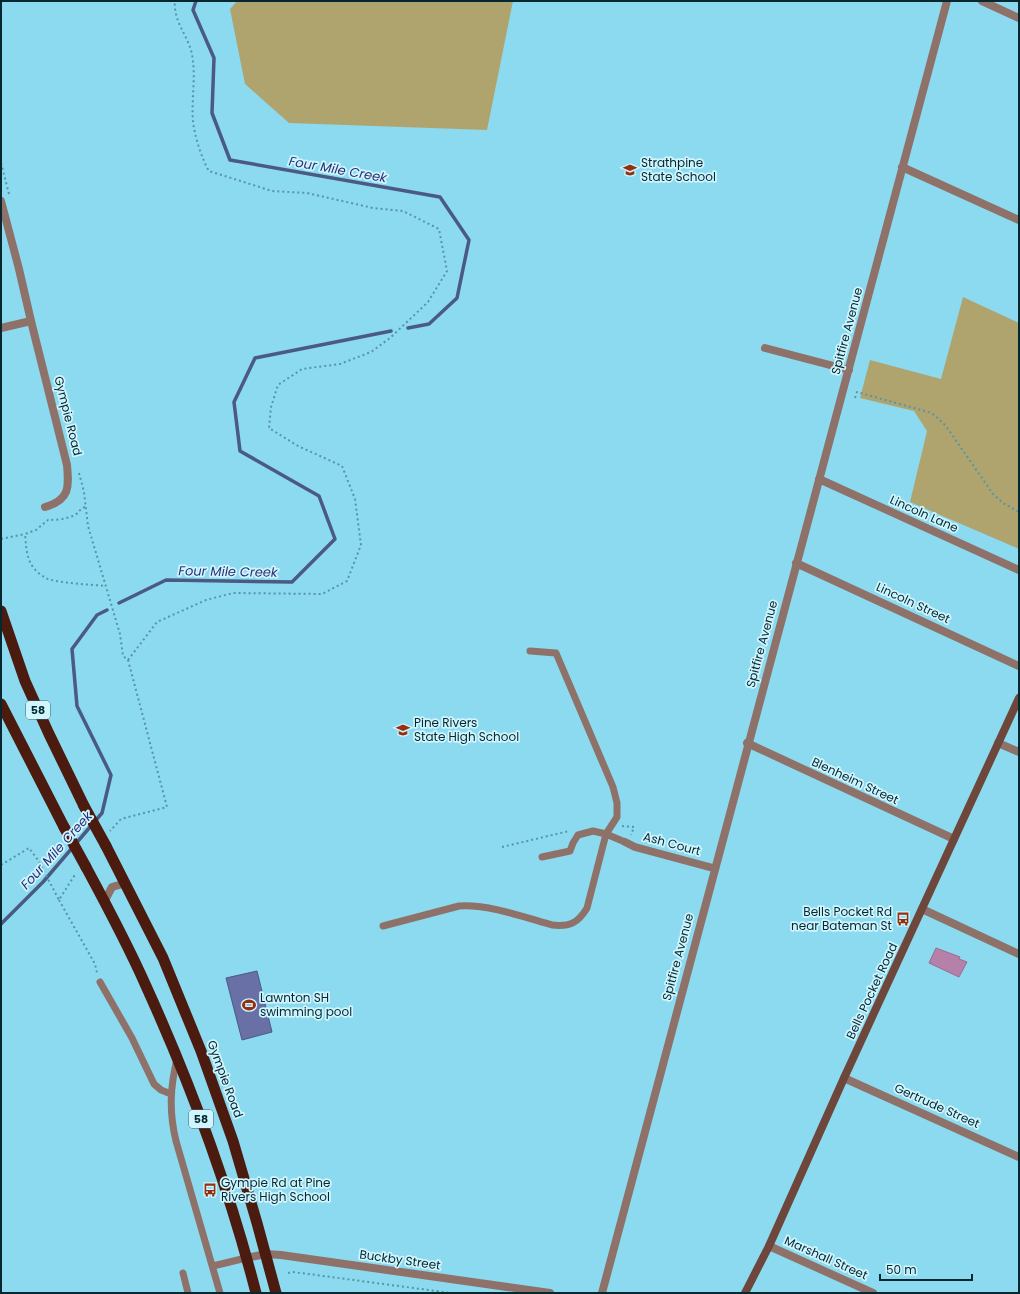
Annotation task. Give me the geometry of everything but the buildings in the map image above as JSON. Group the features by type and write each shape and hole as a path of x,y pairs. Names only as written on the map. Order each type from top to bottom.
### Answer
{"highway":[{"name":"Gympie Road","path":"1,611 25,680 49,734 84,806 106,840 163,958 201,1051 233,1141 276,1293"},
{"name":"58","path":"1,704 64,827 82,868 104,902 146,985 201,1119 218,1167 256,1293"}],"main road":[{"name":"Bells Pocket Road","path":"745,1293 769,1246 844,1078 1019,698"}],"street":[{"name":"Spitfire Avenue","path":"602,1293 713,868 849,370 947,1"},
{"path":"982,1 1019,18"},
{"path":"902,167 1019,220"},
{"name":"Gympie Road","path":"1,201 19,267 67,464 69,481 68,490 64,496 53,505 45,507"},
{"path":"1,328 31,321"},
{"path":"765,348 849,370"},
{"name":"Lincoln Lane","path":"819,479 1019,570"},
{"name":"Lincoln Street","path":"796,563 1019,666"},
{"name":"Blenheim Street","path":"747,743 954,839"},
{"path":"998,743 1019,752"},
{"name":"Ash Court","path":"628,840 635,846 713,868"},
{"path":"104,902 112,887 126,883"},
{"path":"922,910 1019,954"},
{"name":"Gertrude Street","path":"844,1078 1019,1157"},
{"name":"Marshall Street","path":"769,1246 873,1293"},
{"name":"Buckby Street","path":"246,1258 266,1254 281,1255 550,1293"}],"lane":[{"path":"384,926 459,906 471,905 561,926 578,921 588,908 606,834 617,817 617,803 613,787 556,653 530,651"},
{"path":"542,857 570,851 578,835 593,831 628,840"},
{"path":"100,982 132,1038 154,1084 161,1090 171,1094"},
{"path":"177,1058 172,1083 170,1110 176,1141 220,1293"},
{"path":"213,1266 246,1258"},
{"path":"183,1273 188,1293"}],"path":[{"path":"128,660 157,622 206,600 233,593 322,594 347,581 361,545 355,499 342,466 298,446 269,428 271,407 278,384 302,369 340,364 371,352 390,338 428,302 447,272 439,229 403,211 373,208 307,192 272,191 209,171 203,162 193,122 194,71 191,50 177,18 175,1"},
{"path":"855,398 857,392 932,413 946,426 993,494 1003,503 1019,512"},
{"path":"1,539 36,530 48,520 70,517 76,514 80,509 86,507"},
{"path":"88,526 120,634 123,656 128,660 168,807 121,819 106,840"},
{"path":"25,534 26,548 30,562 36,571 47,578 59,581 105,586"},
{"path":"628,840 634,827"},
{"path":"1,865 29,848 38,860 95,964 100,982"},
{"path":"59,900 82,868"},
{"path":"288,1273 301,1273 451,1293"}],"shaded area":[{"path":"237,1 513,1 487,130 289,123 245,84 230,9"},
{"path":"963,297 1019,323 1019,549 910,502 927,431 914,411 860,398 870,360 941,379"}],"water":[{"name":"Lawnton SH swimming pool","path":"257,971 272,1032 242,1040 226,978"}],"waterway":[{"name":"Four Mile Creek","path":"196,1 193,10 214,58 212,113 230,160 440,197 469,240 457,298 429,324 408,328"},
{"name":"Four Mile Creek","path":"119,603 166,580 292,582 335,539 319,496 240,451 234,402 255,358 391,331"},
{"name":"Four Mile Creek","path":"1,924 43,882 102,813 111,775 77,706 72,649 97,615 107,610"}],"place":[{"name":"Strathpine State School","path":"630,170"},
{"name":"Pine Rivers State High School","path":"403,730"},
{"name":"Bells Pocket Rd near Bateman St","path":"903,919"},
{"name":"Lawnton SH swimming pool","path":"249,1005"},
{"name":"Gympie Rd at Pine Rivers High School","path":"210,1190"}]}
